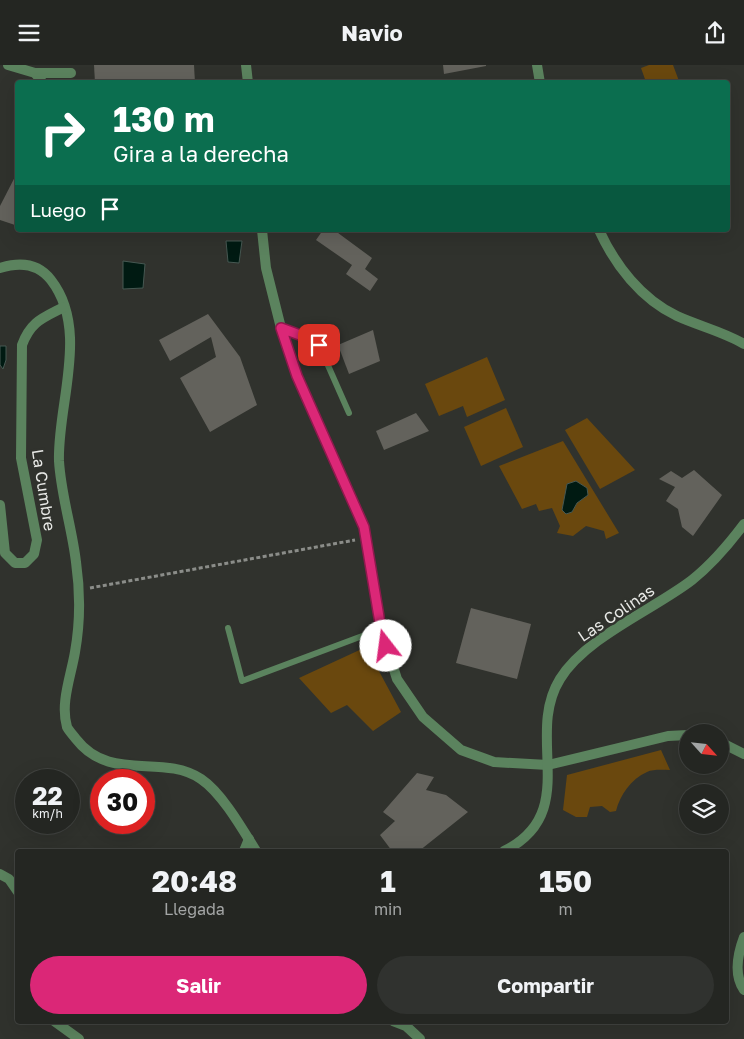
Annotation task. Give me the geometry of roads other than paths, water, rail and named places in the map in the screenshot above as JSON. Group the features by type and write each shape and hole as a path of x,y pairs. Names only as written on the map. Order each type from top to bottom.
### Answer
{"street":[{"path":"8,65 35,73 71,73"},
{"path":"246,65 248,80"},
{"path":"537,65 540,80"},
{"path":"35,73 41,80"},
{"path":"262,232 266,268 281,328 297,376 364,527 381,629 397,679 423,717 461,750 494,762 548,765 668,736 679,735"},
{"path":"600,232 621,268 642,293 675,315 744,344"},
{"path":"0,268 10,264 29,265 44,272 55,285 69,326 69,374 59,460 77,562 78,590 76,650 64,706 68,728 83,748 107,761 133,767 173,768 188,772 202,780 214,790 255,849"},
{"name":"La Cumbre","path":"0,505 6,553 15,563 25,563 34,554 37,539 21,458 22,345 28,331 36,322 64,307"},
{"name":"Las Colinas","path":"508,849 535,827 547,800 546,730 548,706 560,679 581,654 692,579 725,549 744,525"},
{"path":"729,746 744,754"},
{"path":"245,849 249,839"},
{"path":"0,874 9,879 15,888"},
{"path":"744,937 738,952 737,969 744,990"},
{"path":"58,1024 79,1039"},
{"path":"403,1024 420,1039"}],"lane":[{"path":"281,328 308,338 319,345 349,413"},
{"path":"228,629 242,681 381,629"}]}
